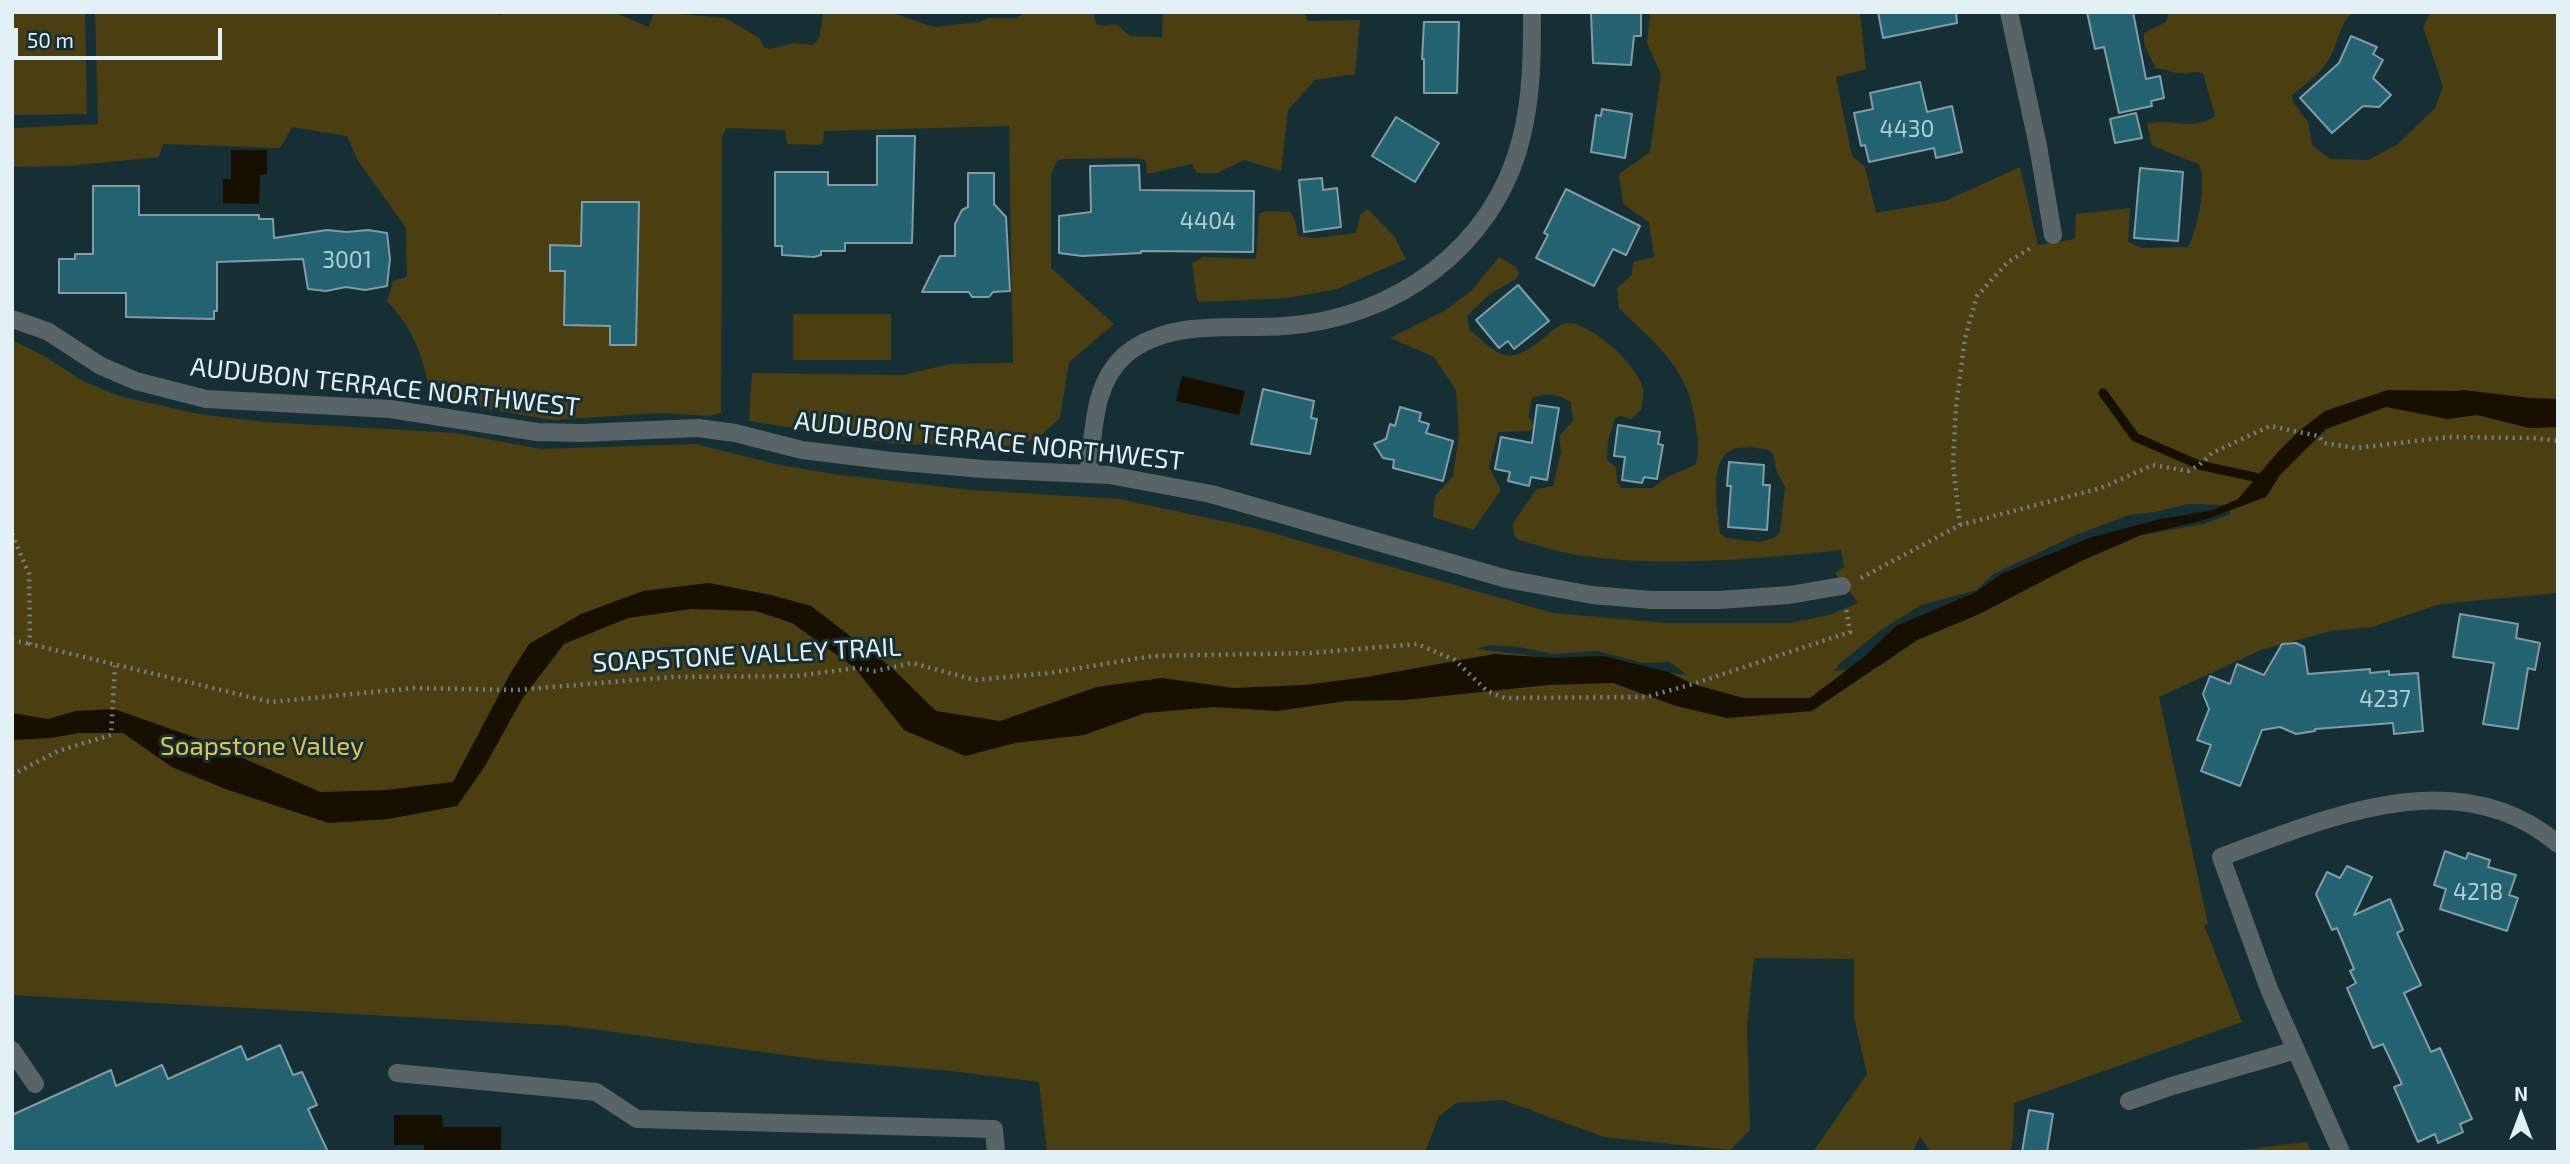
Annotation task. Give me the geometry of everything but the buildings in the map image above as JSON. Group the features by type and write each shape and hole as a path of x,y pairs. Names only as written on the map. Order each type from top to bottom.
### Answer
{"street":[{"path":"1088,474 1097,401 1111,372 1124,356 1135,348 1171,333 1218,327 1307,324 1352,315 1389,300 1423,281 1460,247 1492,208 1517,153 1530,93 1532,12"},
{"path":"2009,12 2038,146 2053,235"},
{"name":"AUDUBON TERRACE NORTHWEST","path":"12,319 47,331 101,366 136,381 206,399 390,409 537,432 698,428 726,431 803,450 892,461 1088,474 1168,485 1211,494 1507,579 1592,595 1651,600 1719,600 1789,595 1842,586"},
{"path":"2341,1152 2264,978 2221,857 2339,814 2417,802 2468,803 2493,807 2533,825 2558,844"},
{"path":"2129,1101 2296,1049"},
{"path":"12,1050 35,1084"},
{"path":"397,1073 596,1091 637,1119 994,1129 996,1152"}],"path":[{"path":"1960,525 1953,464 1956,407 1965,338 1978,296 2008,262 2053,235"},
{"path":"1842,586 1960,525 2101,488 2153,465 2188,471 2211,453 2270,426 2319,436 2325,443 2356,448 2449,437 2558,440"},
{"path":"12,534 29,574 30,644"},
{"name":"SOAPSTONE VALLEY TRAIL","path":"12,640 271,702 414,688 509,690 672,677 797,676 855,668 875,671 912,663 975,680 1049,673 1152,656 1310,653 1417,644 1455,660 1487,691 1505,698 1619,698 1646,697 1693,684 1850,632"},
{"path":"12,775 58,751 111,734 115,666"}],"green space":[{"path":"12,12 85,12 87,114 14,115"},
{"path":"95,12 486,12 500,15 508,12 613,12 649,27 654,12 725,18 759,38 764,47 770,49 793,43 813,45 820,37 823,12 890,12 934,27 980,22 988,18 1017,18 1025,12 1094,12 1096,24 1116,24 1130,36 1162,37 1163,12 1305,12 1307,21 1360,20 1355,74 1315,80 1288,110 1281,171 1244,160 1217,173 1197,173 1192,164 1147,174 1146,161 1138,158 1057,161 1051,174 1051,268 1114,324 1069,362 1060,418 1040,436 1018,446 896,444 749,421 752,373 903,375 950,364 1013,363 1009,126 824,131 823,143 820,145 787,144 785,130 726,128 722,137 721,413 710,416 660,413 552,420 431,399 417,346 387,301 393,281 407,277 406,228 358,161 347,136 292,127 280,148 163,144 159,157 69,166 12,167 12,128 98,124"},
{"name":"Soapstone Valley","path":"1650,12 1860,12 1866,69 1836,77 1852,156 1865,167 1876,213 1945,201 2020,167 2038,245 2075,239 2076,214 2130,208 2128,242 2142,248 2188,247 2200,206 2202,182 2199,164 2152,146 2147,124 2197,123 2215,116 2203,73 2176,73 2156,69 2144,44 2144,33 2166,22 2169,12 2353,12 2344,23 2325,65 2292,95 2293,102 2308,122 2312,145 2330,159 2368,160 2398,144 2435,108 2443,87 2423,27 2431,12 2558,12 2558,593 2440,604 2372,627 2331,631 2261,650 2159,697 2208,924 2204,925 2242,1022 2014,1103 2010,1152 1931,1152 1920,1137 1912,1152 1813,1152 1867,1074 1854,1017 1854,959 1754,958 1747,1025 1750,1130 1730,1150 1604,1137 1503,1100 1456,1103 1439,1116 1425,1152 1047,1152 1039,1082 952,1071 829,1061 569,1026 12,995 12,340 44,356 83,381 119,396 198,414 264,422 456,433 540,449 695,444 780,465 833,474 971,490 1119,499 1255,528 1553,613 1667,623 1790,623 1829,615 1858,603 1835,573 1844,567 1841,550 1742,559 1642,561 1576,555 1519,540 1514,535 1513,523 1537,489 1553,486 1561,452 1559,436 1573,421 1571,402 1557,396 1543,395 1532,398 1529,416 1534,427 1530,431 1498,432 1489,467 1501,490 1473,530 1433,517 1435,496 1453,476 1459,435 1456,390 1434,357 1390,338 1446,310 1471,291 1499,257 1516,267 1519,273 1516,279 1490,294 1467,316 1469,329 1495,351 1509,355 1529,349 1562,325 1569,323 1590,330 1624,358 1640,380 1643,389 1641,410 1631,419 1621,416 1615,418 1608,441 1607,460 1616,467 1617,482 1622,488 1652,488 1669,476 1695,465 1698,451 1693,408 1680,374 1647,335 1619,308 1617,288 1632,275 1633,262 1654,257 1649,222 1623,204 1619,174 1650,152 1661,74 1647,43","holes":["1750,447 1769,450 1774,455 1776,470 1785,487 1780,532 1774,538 1759,542 1726,538 1720,533 1718,512 1716,487 1720,464 1725,455 1733,449","2187,504 2229,505 2230,514 2204,524 2141,535 2081,561 1979,614 1917,640 1880,666 1834,671 1881,630 1921,605 1977,590 1993,574 2076,535 2129,515","1489,645 1519,647 1552,654 1598,651 1643,663 1670,662 1687,675 1477,649"]},
{"path":"1368,209 1394,236 1406,259 1337,289 1288,298 1200,302 1197,299 1192,263 1203,257 1256,259 1259,214 1266,211 1290,212 1295,220 1298,236 1315,238 1356,233 1360,215"},
{"path":"793,314 891,314 891,360 793,360"},
{"path":"2307,1142 2311,1152 2232,1152 2234,1151"}],"shaded area":[{"path":"231,150 267,150 267,174 260,175 259,204 223,203 223,179 231,179"},
{"path":"1182,376 1245,391 1239,415 1176,401"},
{"path":"2388,390 2463,390 2558,399 2558,427 2529,428 2477,415 2447,419 2386,407 2326,429 2280,475 2266,497 2204,520 2141,535 2081,561 1979,614 1917,640 1812,711 1727,718 1676,706 1613,683 1548,685 1405,700 1346,701 1277,711 1214,707 1145,713 1084,735 1015,743 965,756 904,730 855,668 792,623 756,611 691,609 628,618 564,644 522,699 485,766 457,806 388,819 329,823 228,790 172,767 123,733 79,733 12,740 12,713 48,719 76,711 114,709 202,740 320,792 386,790 453,782 510,674 529,644 581,614 643,591 709,583 811,606 892,668 936,711 1000,721 1097,687 1162,678 1234,688 1304,685 1367,677 1494,654 1554,658 1603,656 1668,672 1693,684 1743,698 1810,698 1865,656 1896,626 1976,592 2001,574 2092,537 2161,519 2213,510 2238,499 2278,452 2325,411"},
{"path":"394,1115 442,1115 443,1127 501,1127 501,1152 424,1152 424,1145 394,1145"}],"waterway":[{"path":"2103,393 2135,437 2199,465 2268,480"}]}
